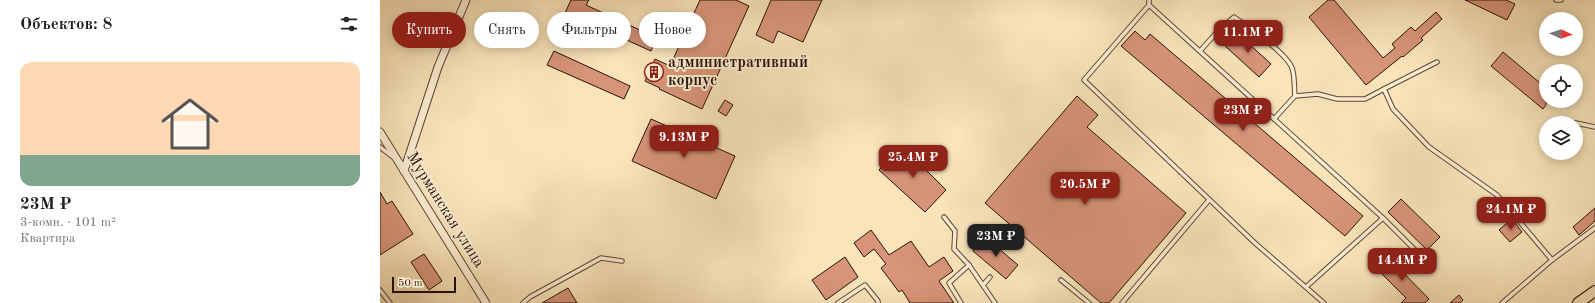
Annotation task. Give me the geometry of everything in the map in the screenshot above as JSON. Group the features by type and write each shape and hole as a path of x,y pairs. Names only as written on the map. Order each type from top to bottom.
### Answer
{"main road":[{"path":"1578,303 1595,291"}],"street":[{"path":"404,171 438,67 466,0"},
{"name":"Мурманская улица","path":"380,132 486,303"}],"lane":[{"path":"1556,0 1561,0"},
{"path":"1324,303 1256,244 1084,80 1149,2 1200,51 1383,218 1420,256"},
{"path":"1200,51 1218,31 1234,17 1252,29 1284,58 1292,68 1295,96"},
{"path":"1274,119 1295,96 1318,94 1337,99 1365,99 1437,62"},
{"path":"1384,89 1393,109 1429,147 1497,195 1552,260"},
{"path":"1583,125 1595,127"},
{"path":"380,147 396,158"},
{"path":"1122,303 1209,200"},
{"path":"944,217 955,231 954,249 969,265 995,303"},
{"path":"1306,287 1383,218"},
{"path":"1502,303 1552,260 1595,228"},
{"path":"523,303 530,297 601,258 622,261"},
{"path":"961,303 949,283 969,265"},
{"path":"982,285 990,277"},
{"path":"1061,280 1089,303"},
{"path":"838,303 865,285 878,303"},
{"path":"380,290 390,303"}],"building":[{"path":"571,0 589,0 586,5 601,12 565,12"},
{"path":"700,0 736,0 749,6 702,109 645,81 655,59 670,66 678,48 706,48 706,12 695,12"},
{"path":"771,0 822,0 803,42 778,31 773,43 756,35"},
{"path":"1328,0 1334,0 1383,58 1395,48 1392,44 1411,27 1415,31 1436,12 1442,19 1421,38 1423,40 1366,85 1309,17"},
{"path":"1465,0 1506,0 1515,4 1507,20"},
{"path":"631,26 639,30 639,46 631,42"},
{"path":"1135,31 1145,40 1150,34 1363,216 1345,236 1121,46"},
{"path":"1236,32 1271,64 1259,77 1224,45"},
{"path":"644,48 652,48 651,51"},
{"path":"554,51 630,86 624,99 547,65"},
{"path":"1503,52 1539,82 1539,106 1491,66"},
{"path":"1077,96 1098,115 1087,127 1186,213 1109,303 1101,303 985,203"},
{"path":"725,100 733,105 726,116 718,111"},
{"path":"651,119 735,156 716,199 632,161"},
{"path":"902,146 946,190 925,212 879,170"},
{"path":"380,192 387,204 392,201 413,234 380,255"},
{"path":"1401,199 1440,237 1427,250 1388,212"},
{"path":"1595,208 1595,221 1579,235 1573,227"},
{"path":"1512,219 1522,232 1510,242 1499,230"},
{"path":"871,230 889,255 911,241 929,267 944,257 953,271 939,281 954,303 910,303 902,290 899,292 881,268 886,264 874,249 864,257 854,243"},
{"path":"985,237 1018,265 1006,279 973,251"},
{"path":"424,254 442,281 429,290 411,262"},
{"path":"1387,256 1429,299 1425,303 1401,303 1406,298 1376,268"},
{"path":"845,257 858,277 826,300 812,280"},
{"path":"568,288 577,303 542,303"},
{"path":"1459,295 1463,300 1460,303 1450,303"}],"place":[{"name":"административный корпус","path":"654,72"}]}
